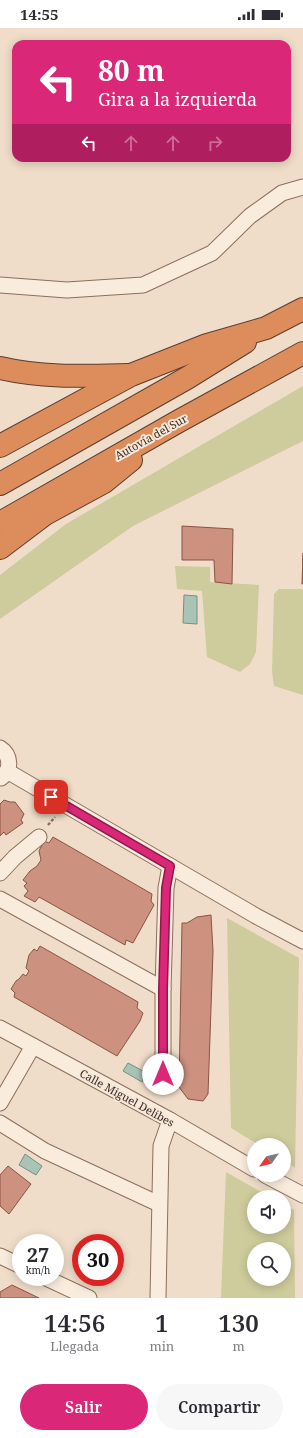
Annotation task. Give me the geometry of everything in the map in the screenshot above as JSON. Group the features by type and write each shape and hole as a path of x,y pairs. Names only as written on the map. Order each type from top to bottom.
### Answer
{"highway":[{"path":"0,484 187,378 266,328 303,309"},
{"path":"0,446 131,375 207,345 266,328"},
{"name":"Autovía del Sur","path":"0,523 179,421 303,353"},
{"path":"0,368 15,372 55,375 131,375"},
{"path":"0,548 45,514 104,482 179,421"}],"street":[{"path":"0,285 67,290 143,285 212,253 250,216 282,193 303,187"},
{"path":"0,748 7,754 8,760 3,775 64,804 256,916 303,941"},
{"path":"0,873 15,857 39,836"},
{"path":"163,1074 163,989 166,888 170,866"},
{"path":"0,899 163,989"},
{"name":"Calle Miguel Delibes","path":"0,1028 170,1120 247,1165"},
{"path":"0,1104 33,1046"},
{"path":"158,1298 161,1146 170,1120"},
{"path":"0,1123 45,1152 159,1204"},
{"path":"278,1182 303,1195"},
{"path":"0,1256 12,1262"},
{"path":"63,1286 89,1298"}],"path":[{"path":"39,836 64,804"}],"shaded area":[{"path":"303,386 303,441 133,526 0,619 0,575 66,524"},
{"path":"175,566 210,567 210,582 259,585 256,652 250,664 240,672 207,657 202,591 177,589"},
{"path":"279,589 303,589 303,695 274,686 272,672 274,594"},
{"path":"184,595 197,596 197,624 183,623"},
{"path":"227,918 299,958 295,1168 291,1165 291,1138 247,1138 231,1128"},
{"path":"128,1063 143,1071 145,1068 148,1070 142,1082 123,1071"},
{"path":"25,1154 42,1166 36,1175 19,1165"},
{"path":"226,1172 258,1190 247,1190 247,1234 291,1234 291,1208 294,1210 295,1298 221,1298"}],"building":[{"path":"182,526 233,529 232,584 215,582 214,560 182,560"},
{"path":"303,553 303,584 302,584"},
{"path":"4,800 15,802 24,814 21,820 23,823 6,835 4,832 0,836 0,804"},
{"path":"53,837 152,894 151,901 154,905 133,943 126,940 125,945 39,897 35,902 24,896 28,891 24,886 27,883 23,880 41,860 39,851 44,841 49,843"},
{"path":"211,915 213,951 208,1094 203,1101 188,1099 179,1087 182,923 187,923 197,917"},
{"path":"40,946 138,1002 137,1008 143,1013 140,1021 117,1056 14,997 15,993 11,989 23,974 26,976 29,971 26,968 29,955 34,949 37,951"},
{"path":"8,1166 31,1184 9,1214 0,1206 0,1175"},
{"path":"12,1285 39,1298 0,1298 0,1292"}],"route":[{"path":"51,797 170,866 166,888 163,989 163,1074"}]}
